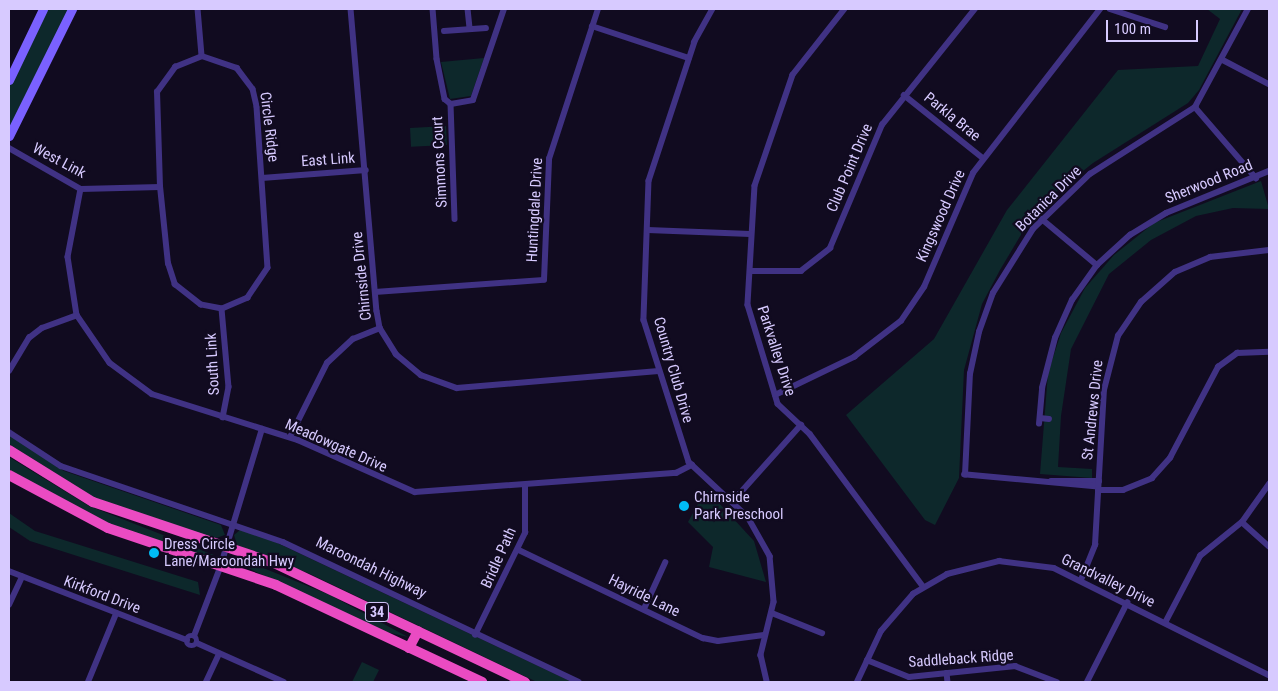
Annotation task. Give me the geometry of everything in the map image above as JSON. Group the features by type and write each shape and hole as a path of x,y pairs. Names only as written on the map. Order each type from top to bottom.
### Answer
{"highway":[{"name":"34","path":"9,450 93,502 226,546 418,631 525,682"},
{"name":"34","path":"9,475 108,528 221,565 283,588 482,682"},
{"path":"409,648 418,631"}],"main road":[{"path":"9,80 43,9"},
{"path":"9,136 72,9"}],"street":[{"path":"198,9 202,56 176,67 157,92 160,187 168,264 175,285 201,305 222,309"},
{"name":"Chirnside Drive","path":"351,9 375,292 380,328 409,367 457,388 658,371"},
{"path":"433,9 437,59 444,99 451,104 474,100 504,9"},
{"path":"468,9 470,29"},
{"name":"Huntingdale Drive","path":"375,292 544,280 549,160 598,9"},
{"name":"Country Club Drive","path":"713,9 689,58 649,180 644,320 658,371 692,465 733,501 755,526 768,551 775,579 772,614 764,635 761,654 767,682"},
{"name":"Parkvalley Drive","path":"845,9 790,83 755,186 750,234 750,317 775,395 923,586"},
{"name":"Club Point Drive","path":"750,271 801,271 830,248 882,124 975,9"},
{"name":"Kingswood Drive","path":"775,395 854,357 901,321 924,287 967,183 983,158 1100,9"},
{"path":"1110,9 1165,27"},
{"name":"Botanica Drive","path":"1248,9 1223,60 1195,107 1090,174 1042,219 1013,257 979,332 970,374 963,470 976,479 1098,486 1123,490 1152,478 1170,458 1218,367 1237,353 1269,352"},
{"path":"592,26 689,58"},
{"path":"444,31 486,28"},
{"name":"Circle Ridge","path":"202,56 229,62 253,89 262,178 268,268 248,298 222,309"},
{"path":"1223,60 1269,84"},
{"name":"Parkla Brae","path":"904,96 983,158"},
{"name":"Simmons Court","path":"451,104 455,219"},
{"path":"1195,107 1256,178"},
{"name":"West Link","path":"9,148 81,189 160,187"},
{"name":"East Link","path":"262,178 366,170"},
{"name":"Sherwood Road","path":"1049,419 1039,421 1042,388 1059,328 1097,265 1130,235 1166,213 1256,178 1269,171"},
{"name":"Meadowgate Drive","path":"81,189 68,257 77,315 98,350 138,387 168,401 290,437 415,492 525,486 676,473 692,465"},
{"path":"1042,219 1097,265"},
{"path":"648,230 750,234"},
{"name":"St Andrews Drive","path":"1081,580 1095,545 1107,368 1130,317 1158,285 1193,263 1232,252 1269,250"},
{"name":"South Link","path":"222,309 229,387 223,417"},
{"path":"9,371 29,338 42,328 77,315"},
{"path":"290,437 327,363 352,339 380,328"},
{"path":"733,501 800,425"},
{"path":"187,640 194,636 221,565 262,429"},
{"name":"Maroondah Highway","path":"9,432 76,472 283,542 475,635 579,682"},
{"path":"1165,623 1200,556 1242,522 1269,484"},
{"name":"Bridle Path","path":"475,635 519,550 528,521 525,486"},
{"path":"1242,522 1269,546"},
{"name":"Hayride Lane","path":"519,550 710,640 764,635"},
{"name":"Grandvalley Drive","path":"857,682 891,617 923,586 964,567 999,561 1037,563 1081,580 1269,674"},
{"path":"644,609 665,563"},
{"name":"Kirkford Drive","path":"9,571 187,640 191,646 197,643"},
{"path":"9,605 22,577"},
{"path":"1087,682 1127,603"},
{"path":"88,682 116,614"},
{"path":"772,614 822,633"},
{"path":"194,636 197,643 284,682"},
{"path":"206,682 219,654"},
{"name":"Saddleback Ridge","path":"867,660 909,677 1015,666 1057,682"},
{"path":"947,673 948,682"}],"green space":[{"path":"47,9 68,9 9,129 9,87"},
{"path":"1207,9 1242,9 1199,90 1188,103 1093,163 1053,195 1025,228 1000,270 982,304 964,370 959,478 935,525 925,520 846,415 934,339 1007,210 1118,70 1198,66 1220,19"},
{"path":"484,58 471,96 450,99 441,62"},
{"path":"446,126 447,145 411,147 410,128"},
{"path":"1261,181 1269,209 1233,208 1196,216 1151,240 1109,274 1071,349 1061,416 1058,467 1092,469 1092,478 1040,474 1048,373 1061,333 1085,288 1114,255 1154,223"},
{"path":"9,435 64,471 221,525 225,535 216,538 185,530 93,497 9,444"},
{"path":"9,457 89,506 214,555 198,555 117,528 9,470"},
{"path":"706,489 754,541 766,582 709,567 713,547 688,522"},
{"path":"9,513 35,531 198,582 200,595 30,541 9,527"},
{"path":"240,530 271,540 572,682 537,682 308,573 237,545 234,535"},
{"path":"236,557 330,595 408,637 382,631 235,562"},
{"path":"362,662 379,670 373,682 352,682"}],"place":[{"name":"Chirnside Park Preschool","path":"684,506"},
{"name":"Dress Circle Lane/Maroondah Hwy","path":"154,553"}]}
